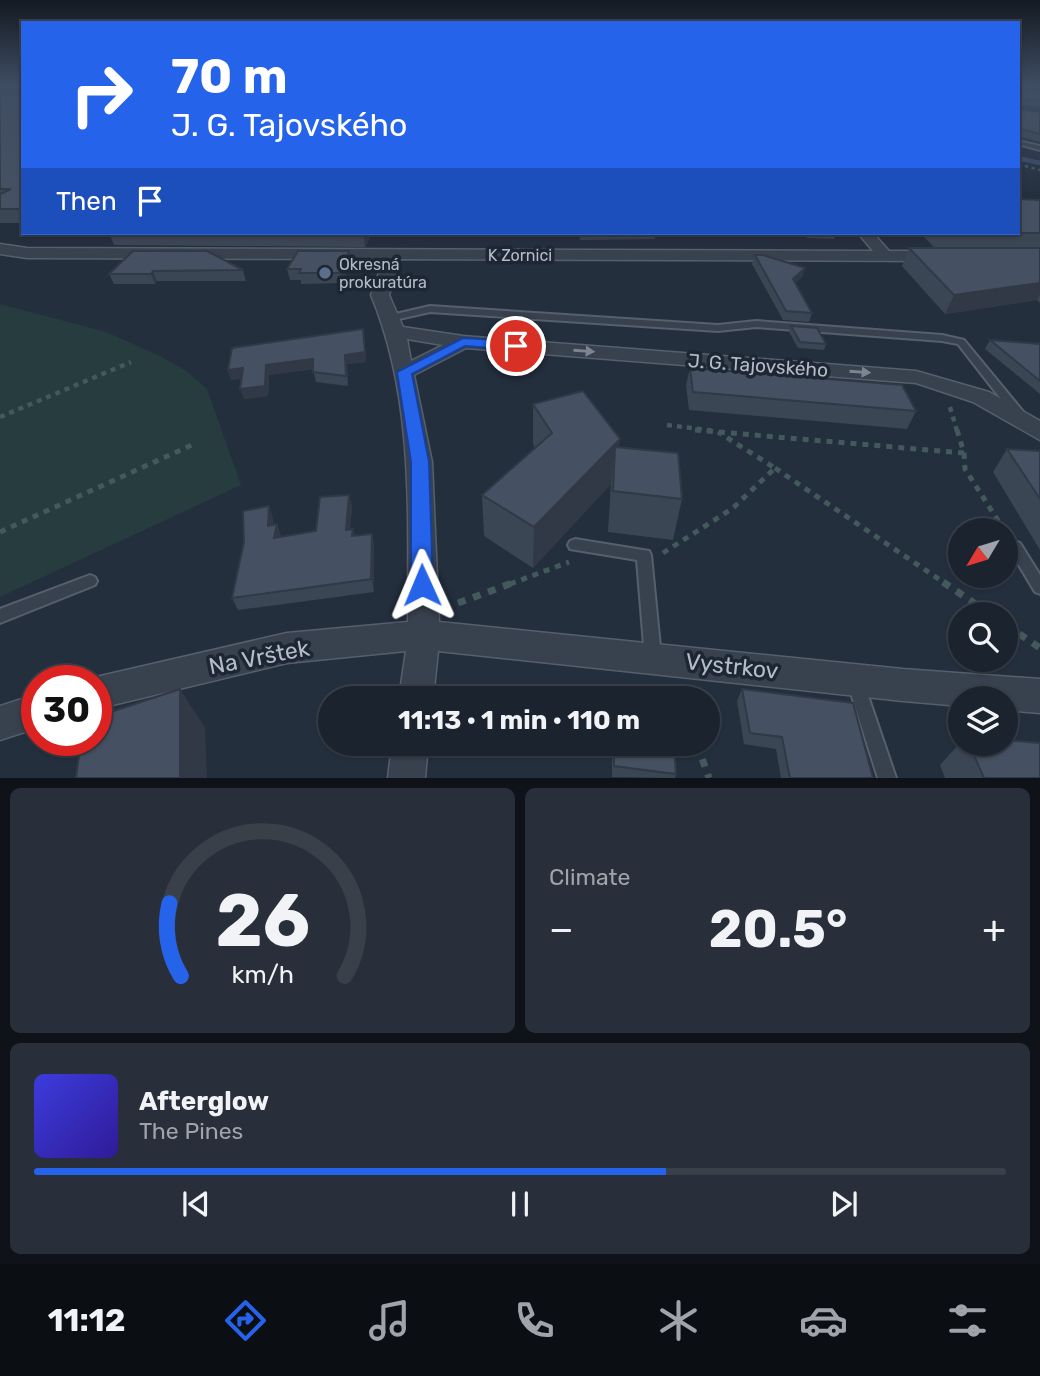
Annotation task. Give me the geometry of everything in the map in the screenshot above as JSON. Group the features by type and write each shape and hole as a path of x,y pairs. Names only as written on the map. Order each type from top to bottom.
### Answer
{"street":[{"path":"867,235 885,256"},
{"name":"K Zornici","path":"0,249 27,253 952,257"},
{"path":"393,255 380,295 393,325 420,462 424,635 418,686"},
{"name":"J. G. Tajovského","path":"393,325 463,342 916,377 956,385 1021,418 1040,432"},
{"path":"404,372 463,342"},
{"name":"Vystrkov","path":"424,635 855,680 1040,696"},
{"name":"Na Vrštek","path":"112,690 287,648 424,635"},
{"path":"0,723 21,716"},
{"path":"406,778 409,756"}],"lane":[{"path":"1020,142 1038,146"},
{"path":"393,325 430,309 718,328 756,324 942,338 961,342 1021,418"},
{"path":"575,545 644,555 653,657"},
{"path":"1018,552 1040,588"},
{"path":"0,616 90,581"},
{"path":"855,680 887,778"}],"path":[{"path":"1020,165 1040,170"},
{"path":"0,417 131,362"},
{"path":"948,402 964,453 965,469 996,518"},
{"path":"667,425 718,432 964,453"},
{"path":"718,432 972,602"},
{"path":"0,532 194,443"},
{"path":"645,565 733,508 775,468"},
{"path":"458,603 604,549"},
{"path":"1018,633 1040,648"},
{"path":"701,756 709,778"}],"green space":[{"path":"0,304 106,332 186,371 207,389 241,485 0,597"}],"building":[{"path":"0,123 21,123 21,209 0,209 0,194 11,189 0,189"},
{"path":"1020,123 1040,123 1040,134 1020,129"},
{"path":"1020,199 1040,200 1040,233 1020,233"},
{"path":"909,248 1040,248 1040,283 954,295"},
{"path":"133,251 207,251 243,270 109,274"},
{"path":"298,251 349,251 340,273 299,273 301,269 287,269"},
{"path":"755,255 805,268 793,279 812,313 786,311"},
{"path":"791,326 817,328 826,344 800,342"},
{"path":"363,329 365,352 345,355 346,376 313,372 313,359 266,365 265,386 240,389 243,368 228,370 232,348"},
{"path":"990,340 1040,344 1040,381"},
{"path":"690,368 902,385 916,411 693,392"},
{"path":"583,391 620,439 534,527 482,495 552,433 533,404"},
{"path":"615,447 678,453 682,499 613,491"},
{"path":"1007,449 1040,451 1040,499"},
{"path":"349,495 346,530 353,529 352,536 372,534 371,579 232,598 244,542 243,511 269,506 268,526 277,524 274,538 316,531 320,497"},
{"path":"180,689 180,778 76,778 79,756 112,756 112,712"},
{"path":"742,689 853,703 873,778 790,778 782,737 750,733"},
{"path":"1018,741 1040,743 1040,778 984,778 974,756 1018,756"},
{"path":"614,756 675,756 676,774 614,766"}],"waterway":[{"path":"1020,158 1040,163"}],"place":[{"name":"Okresná prokuratúra","path":"325,273"}],"route":[{"path":"422,585 420,462 404,372 463,342 516,346"}]}
